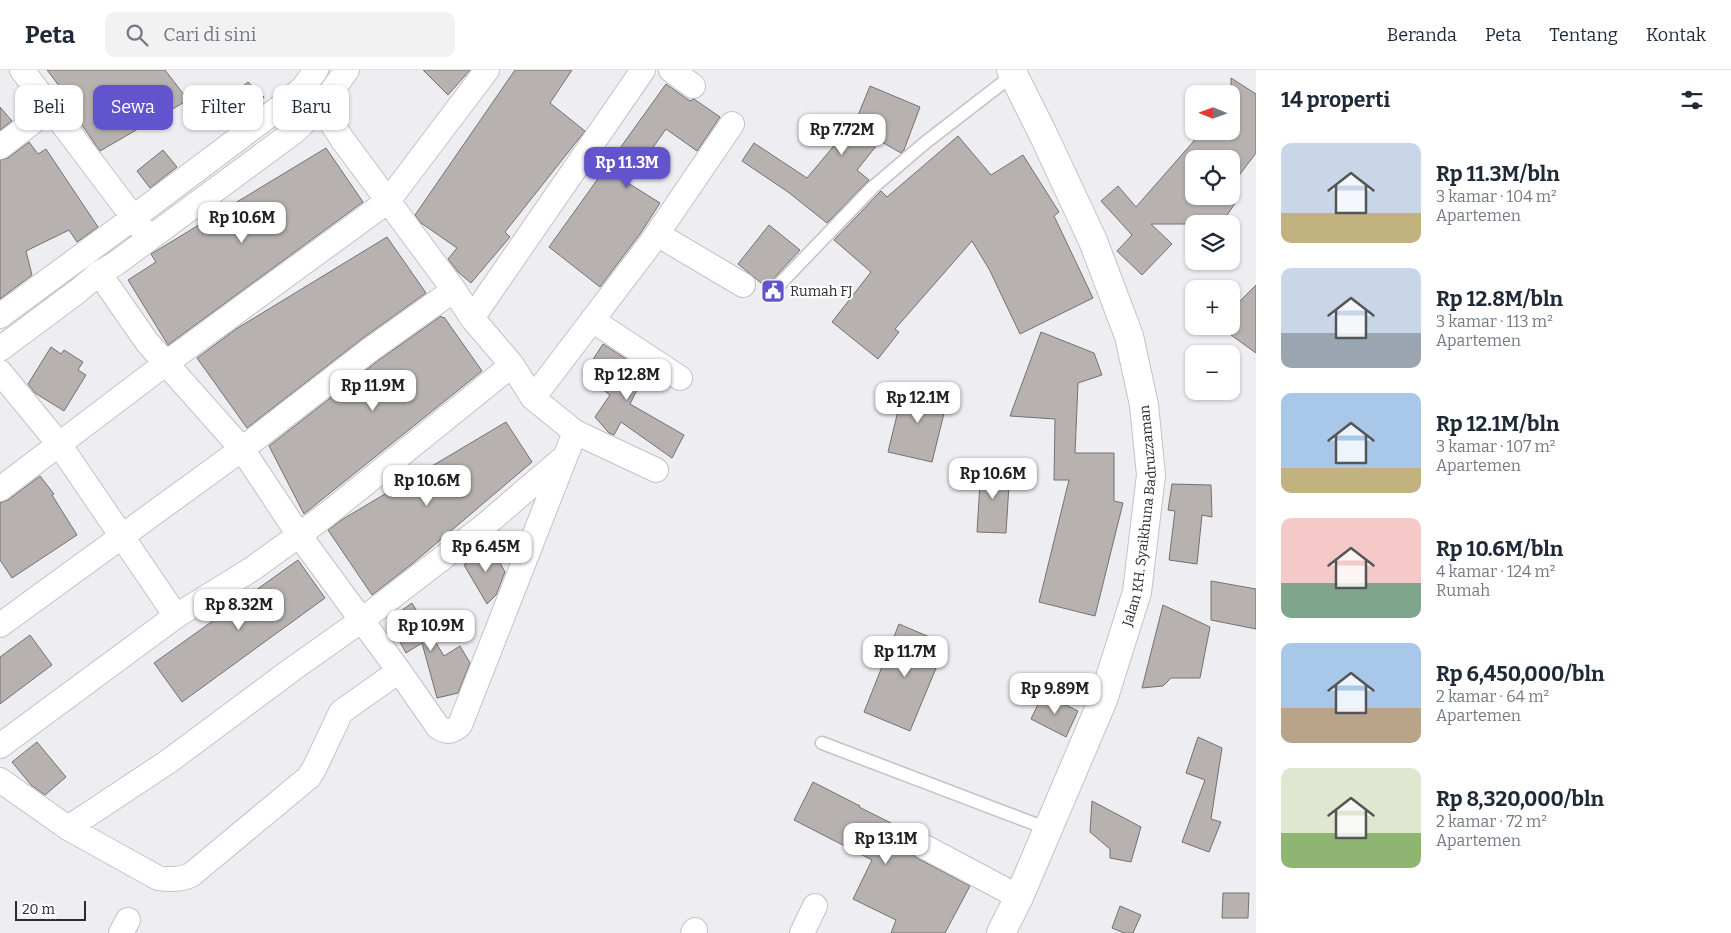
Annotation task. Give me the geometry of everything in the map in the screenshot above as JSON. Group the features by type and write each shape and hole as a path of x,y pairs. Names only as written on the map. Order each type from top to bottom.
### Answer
{"main road":[{"name":"Jalan KH. Syaikhuna Badruzzaman","path":"1001,933 1019,897 1103,700 1137,592 1152,475 1144,405 1129,336 1093,241 1012,72"}],"street":[{"path":"22,70 34,85"},
{"path":"336,85 347,70"},
{"path":"0,489 165,364 388,201 487,70"},
{"path":"472,318 643,70"},
{"path":"670,70 693,86"},
{"path":"0,316 134,218 283,105 309,79"},
{"path":"532,398 657,234 732,124"},
{"path":"0,147 23,130"},
{"path":"68,130 149,238"},
{"path":"0,349 99,273 116,264 297,130"},
{"path":"336,130 454,290 472,318 512,365 532,398 575,432 656,470"},
{"path":"657,234 743,285"},
{"path":"99,273 147,342 242,449 299,535 399,671 438,728 446,732 453,731 460,725 575,432"},
{"path":"0,625 242,449 371,349 454,290"},
{"path":"592,320 680,378"},
{"path":"0,746 176,616 252,570 326,515 512,365"},
{"path":"0,372 59,444 176,616"},
{"path":"68,828 169,761 362,620 484,526 564,457"},
{"path":"0,780 68,828 158,878 183,879 191,875 309,777 341,712 399,671"},
{"path":"922,846 1019,897"},
{"path":"802,933 815,906"}],"lane":[{"path":"773,291 872,188 1012,72"},
{"path":"822,743 1048,829"}],"building":[{"path":"47,70 165,70 183,93 183,103 173,109 173,85 93,85 93,130 136,130 100,151 83,126 83,85 58,85"},
{"path":"423,70 470,70 448,95"},
{"path":"515,70 572,70 550,103 585,131 505,232 510,237 471,283 458,272 448,259 457,248 421,223 415,215"},
{"path":"1231,78 1256,94 1256,153 1240,174 1240,150 1186,150 1194,140 1240,140 1240,85 1231,85"},
{"path":"666,84 690,101 694,99 720,117 697,151 666,129 628,183 660,203 640,234 600,287 549,247"},
{"path":"870,86 920,107 904,150 901,153 880,141 857,170 869,180 827,223 788,192 742,161 754,143 807,178 843,135 848,140"},
{"path":"0,107 12,121 0,130"},
{"path":"958,136 991,175 1023,155 1059,212 1054,216 1093,298 1020,334 989,269 972,241 895,329 899,332 878,359 832,322 871,272 834,240 881,191 887,197"},
{"path":"29,142 38,154 46,149 98,227 77,242 69,230 26,251 32,275 0,299 0,160 8,158"},
{"path":"326,148 363,202 168,345 128,280 156,262 151,254"},
{"path":"163,150 177,167 150,188 137,171"},
{"path":"1185,151 1185,205 1234,205 1227,215 1185,215 1185,224 1151,224 1172,244 1142,275 1117,251 1132,235 1101,201 1118,186 1136,207"},
{"path":"769,225 800,250 766,287 738,264"},
{"path":"387,237 426,293 363,338 247,428 197,358 236,329"},
{"path":"1256,285 1256,353 1231,335 1240,335 1240,301"},
{"path":"441,316 444,317 482,371 304,514 269,446 379,360"},
{"path":"1041,332 1094,353 1102,375 1078,383 1075,453 1114,453 1114,501 1123,503 1095,616 1039,602 1069,480 1054,480 1055,419 1010,416"},
{"path":"603,344 646,372 630,404 684,435 672,458 621,422 614,435 609,433 595,417 610,395 583,375"},
{"path":"51,347 61,354 64,350 83,362 78,370 86,375 64,411 35,393 28,384"},
{"path":"904,386 948,397 932,462 888,452"},
{"path":"506,422 532,462 412,564 372,595 328,530 343,519"},
{"path":"981,467 1010,469 1006,533 977,532"},
{"path":"40,476 54,494 52,495 77,535 12,578 0,560 0,503 8,500"},
{"path":"1172,484 1211,485 1212,517 1202,515 1197,564 1169,560 1175,511 1168,510"},
{"path":"490,545 505,572 496,595 487,604 464,565"},
{"path":"298,560 325,598 182,702 154,663"},
{"path":"1211,581 1256,589 1256,629 1211,620"},
{"path":"412,603 444,656 460,646 470,663 458,693 437,698 422,643 406,653 388,620"},
{"path":"1163,605 1210,627 1200,678 1171,678 1163,686 1142,688"},
{"path":"899,624 946,644 910,731 864,712"},
{"path":"30,635 52,665 0,704 0,657"},
{"path":"1043,694 1078,711 1066,737 1031,719"},
{"path":"1198,737 1222,748 1211,819 1221,822 1209,852 1182,842 1205,780 1186,773"},
{"path":"37,742 66,777 45,795 31,785 12,762"},
{"path":"813,782 915,835 911,839 909,846 912,854 970,886 945,933 891,933 896,920 853,899 872,860 794,820"},
{"path":"1092,801 1141,827 1131,862 1110,858 1110,849 1090,832"},
{"path":"1223,893 1249,893 1248,918 1222,918"},
{"path":"1120,906 1141,915 1133,933 1124,933 1112,928"}],"place":[{"name":"Rumah FJ","path":"773,291"}]}
